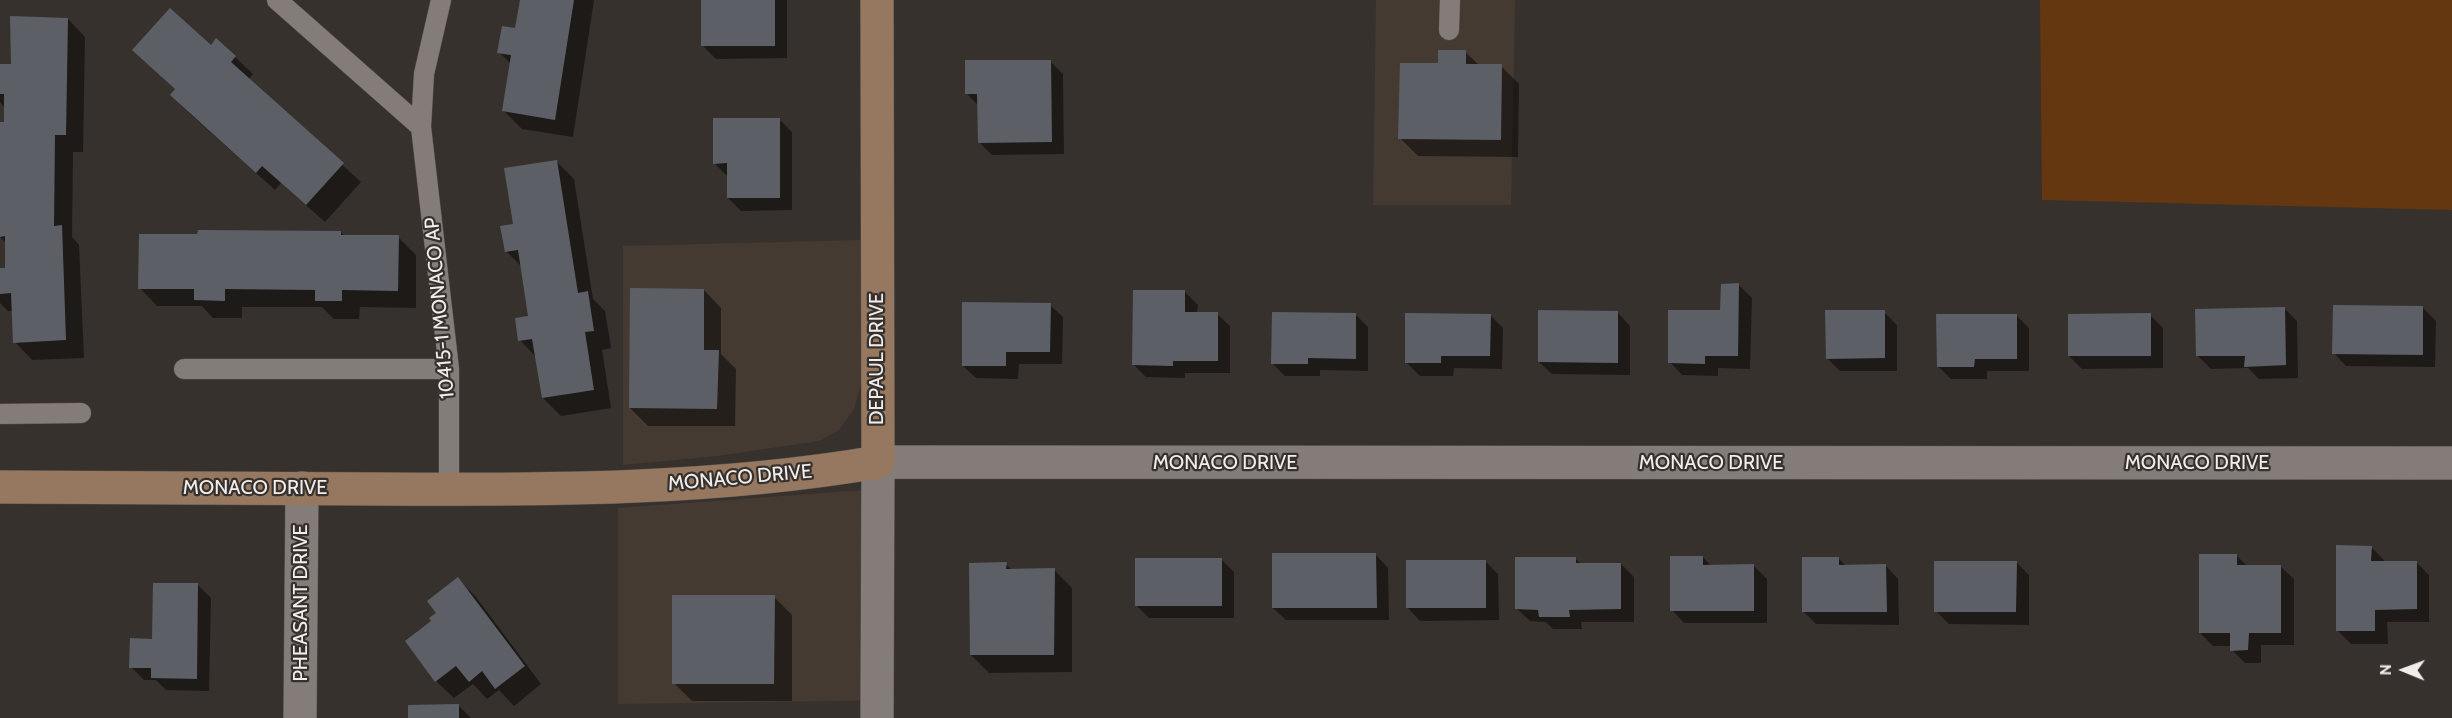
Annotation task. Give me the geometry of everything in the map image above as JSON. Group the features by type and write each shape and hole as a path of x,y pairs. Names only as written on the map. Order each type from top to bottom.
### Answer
{"street":[{"name":"DEPAUL DRIVE","path":"877,0 877,718"},
{"name":"MONACO DRIVE","path":"0,487 449,489 626,487 718,482 827,471 878,462 2452,463"},
{"name":"PHEASANT DRIVE","path":"300,718 302,488"}],"lane":[{"path":"277,0 421,127"},
{"name":"10415-1 MONACO AP","path":"441,0 424,74 421,127 449,369 449,489"},
{"path":"1449,30 1450,0"},
{"path":"184,369 449,369"},
{"path":"0,414 81,413"}],"shaded area":[{"path":"1376,0 1515,0 1511,205 1373,205"},
{"path":"2040,0 2452,0 2452,210 2042,200"},
{"path":"861,240 861,384 854,409 839,430 819,441 717,456 623,465 623,246"},
{"path":"893,488 892,700 618,704 618,508"}],"building":[{"path":"520,0 574,0 555,120 502,111 511,55 497,53 502,26 515,28"},
{"path":"701,0 775,0 775,46 701,46"},
{"path":"170,8 211,45 216,38 236,56 231,62 344,163 306,205 262,166 256,173 170,95 175,89 132,50"},
{"path":"10,16 68,18 66,135 55,135 54,226 62,225 66,340 13,343 11,293 0,294 0,268 5,268 5,236 0,237 0,122 4,122 4,94 0,94 0,64 11,64"},
{"path":"1438,50 1466,50 1466,64 1502,64 1501,140 1398,139 1400,63 1438,63"},
{"path":"965,60 1051,60 1052,142 978,143 977,94 965,94"},
{"path":"713,118 780,118 780,198 727,198 727,163 713,164"},
{"path":"557,160 578,293 588,291 594,331 585,332 594,390 542,398 532,339 518,341 515,318 528,316 518,250 505,252 500,226 513,224 504,168"},
{"path":"198,230 341,231 341,235 399,235 398,291 342,290 342,301 315,301 315,290 225,289 225,301 194,300 194,289 138,289 139,234 197,234"},
{"path":"1739,283 1738,356 1705,356 1705,364 1668,363 1668,310 1720,310 1721,284"},
{"path":"630,288 704,289 704,350 719,350 717,409 629,408"},
{"path":"1133,290 1185,290 1185,312 1218,312 1218,361 1173,361 1173,366 1132,365"},
{"path":"962,302 1051,303 1050,352 1006,352 1006,366 962,366"},
{"path":"2333,305 2423,306 2423,355 2332,354"},
{"path":"2285,307 2286,365 2244,367 2245,356 2196,356 2195,309"},
{"path":"1538,310 1618,311 1618,363 1538,362"},
{"path":"1825,310 1885,310 1885,358 1826,359"},
{"path":"1272,312 1356,313 1356,359 1308,358 1308,364 1271,364"},
{"path":"1405,313 1491,314 1490,356 1441,356 1441,363 1405,363"},
{"path":"2151,313 2151,356 2068,356 2068,314"},
{"path":"1936,314 2017,314 2017,359 1975,359 1974,367 1937,367"},
{"path":"2336,545 2372,546 2371,561 2417,561 2417,609 2375,610 2375,631 2336,631"},
{"path":"1272,553 1376,553 1377,608 1272,608"},
{"path":"2199,554 2237,554 2237,565 2281,565 2281,633 2249,633 2248,650 2230,651 2230,633 2199,633"},
{"path":"1670,556 1703,556 1703,565 1754,564 1754,611 1670,611"},
{"path":"1515,557 1576,557 1576,563 1621,563 1621,609 1569,610 1570,617 1539,617 1538,610 1515,609"},
{"path":"1802,557 1839,557 1839,565 1886,564 1887,612 1802,612"},
{"path":"1135,558 1222,558 1222,606 1135,606"},
{"path":"1406,560 1486,560 1486,608 1406,608"},
{"path":"1934,561 2017,561 2016,612 1934,612"},
{"path":"1007,562 1006,569 1055,568 1054,655 970,655 969,563"},
{"path":"458,577 525,666 495,689 482,671 469,682 456,666 435,682 405,641 431,621 429,618 436,613 427,601"},
{"path":"153,583 198,583 197,679 151,678 151,668 129,668 130,638 152,639"},
{"path":"672,595 775,595 774,684 672,684"},
{"path":"459,704 459,718 408,718 408,705"}]}
